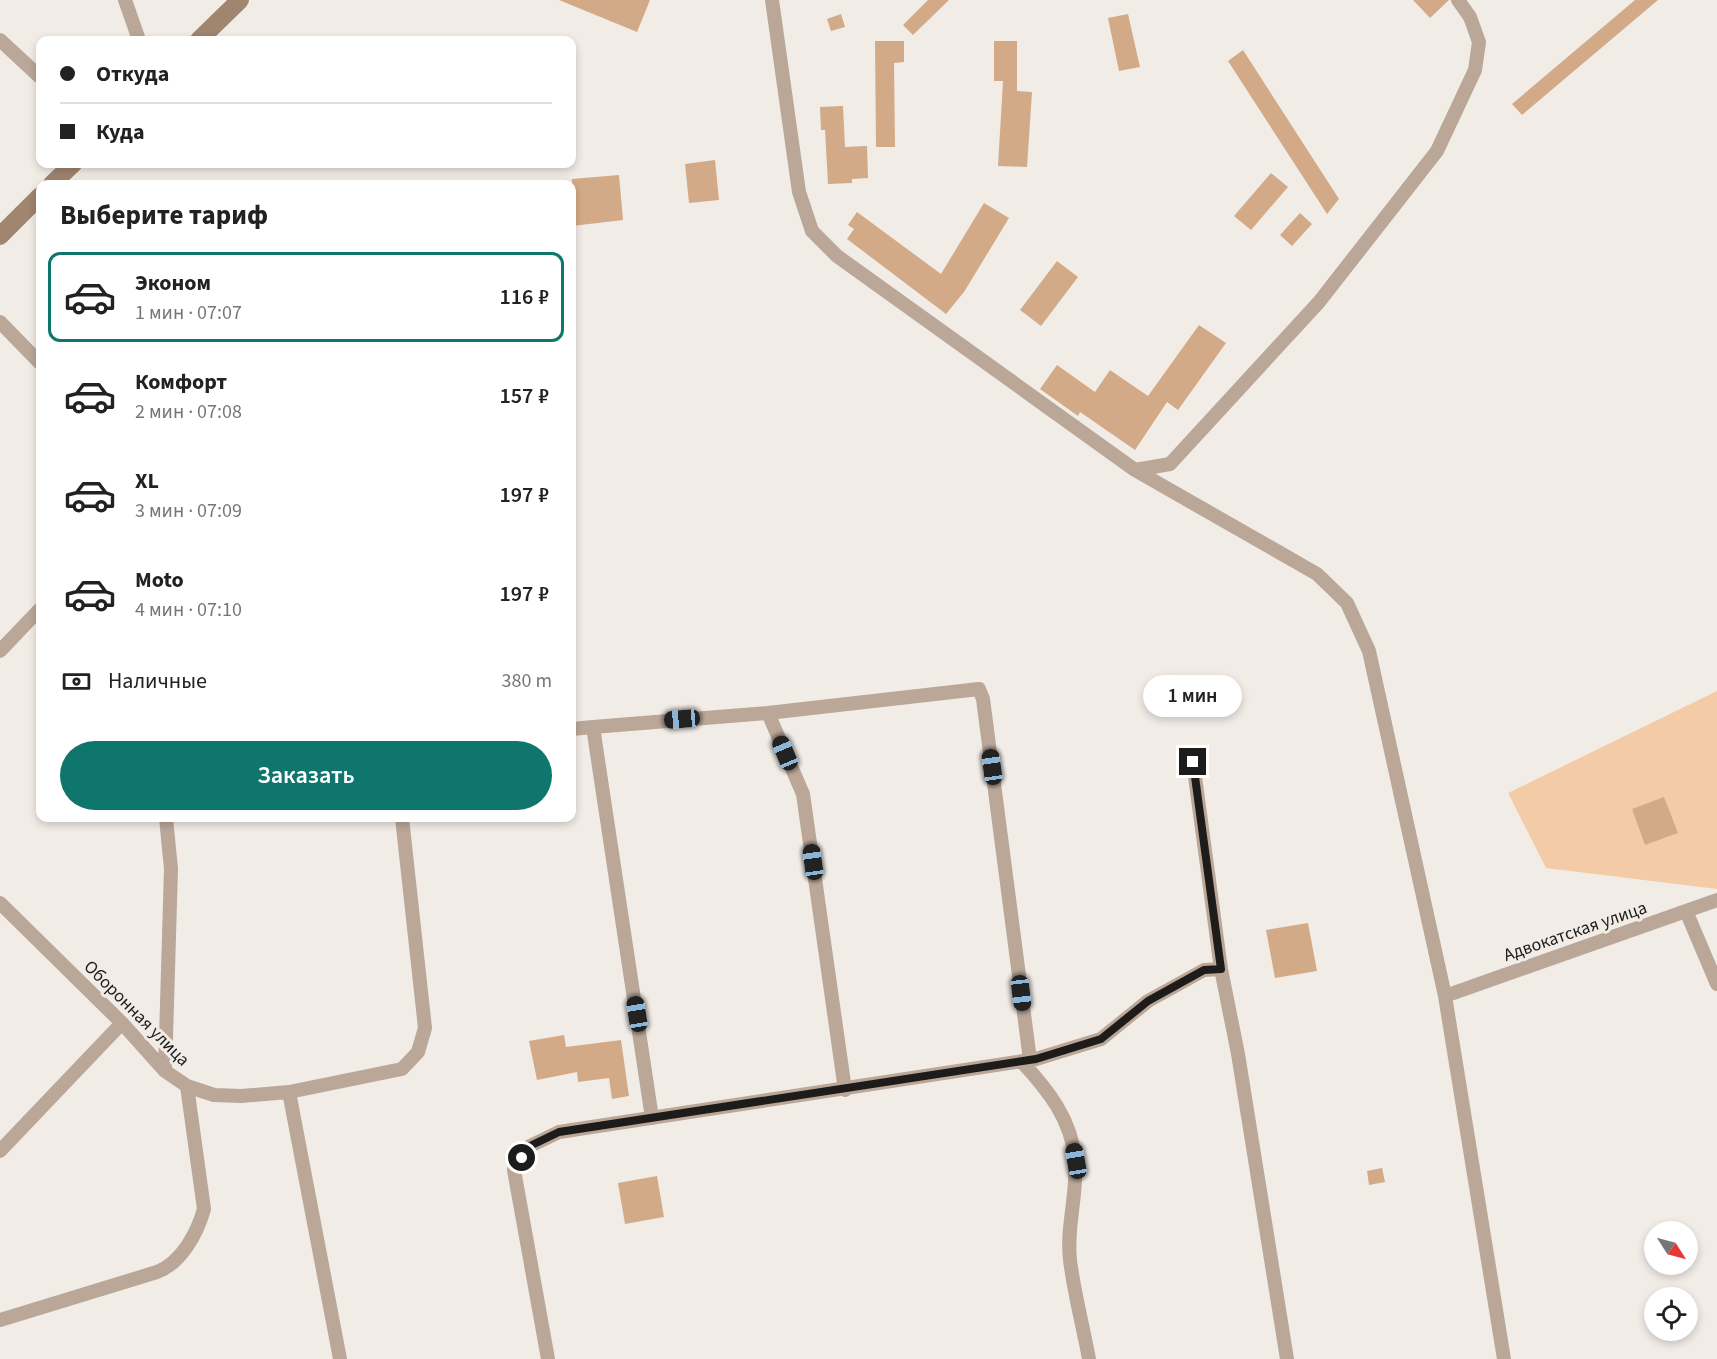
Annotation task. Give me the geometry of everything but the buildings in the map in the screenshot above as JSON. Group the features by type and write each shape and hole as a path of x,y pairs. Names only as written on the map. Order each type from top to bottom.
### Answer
{"main road":[{"path":"203,36 240,0"},
{"path":"56,180 69,168"},
{"path":"0,236 36,200"}],"street":[{"path":"125,0 138,36"},
{"path":"772,0 799,192 812,231 837,256 1135,470 1317,574 1347,603 1369,651 1445,996 1504,1359"},
{"path":"1135,470 1170,464 1319,302 1437,151 1475,70 1479,42 1470,17 1458,0"},
{"path":"0,40 36,73"},
{"path":"0,322 36,359"},
{"path":"0,651 36,613"},
{"path":"576,729 768,713 979,689 983,699 1026,1061 1059,1108 1071,1137 1076,1161 1070,1259 1089,1359"},
{"path":"768,713 803,794 845,1090"},
{"path":"593,727 652,1118"},
{"path":"1193,762 1221,969 1238,1054 1287,1359"},
{"path":"165,1071 171,869 166,822"},
{"name":"Оборонная улица","path":"0,903 122,1023 165,1071 187,1086 214,1095 241,1096 289,1092 402,1069 418,1052 425,1028 402,822"},
{"name":"Адвокатская улица","path":"1445,996 1717,900"},
{"path":"1686,911 1717,984"},
{"path":"548,1359 514,1170 530,1146 559,1132 1026,1061 1101,1039 1148,1001 1204,970 1221,969"},
{"path":"0,1151 122,1023"},
{"path":"0,1320 157,1272 168,1268 178,1259 200,1225 204,1209 187,1086"},
{"path":"289,1092 340,1359"}],"shaded area":[{"path":"1717,691 1717,889 1546,868 1508,793"}],"route":[{"path":"522,1158 530,1146 559,1132 1036,1059 1101,1039 1115,1031 1133,1012 1148,1001 1204,970 1221,969 1193,762"}]}
